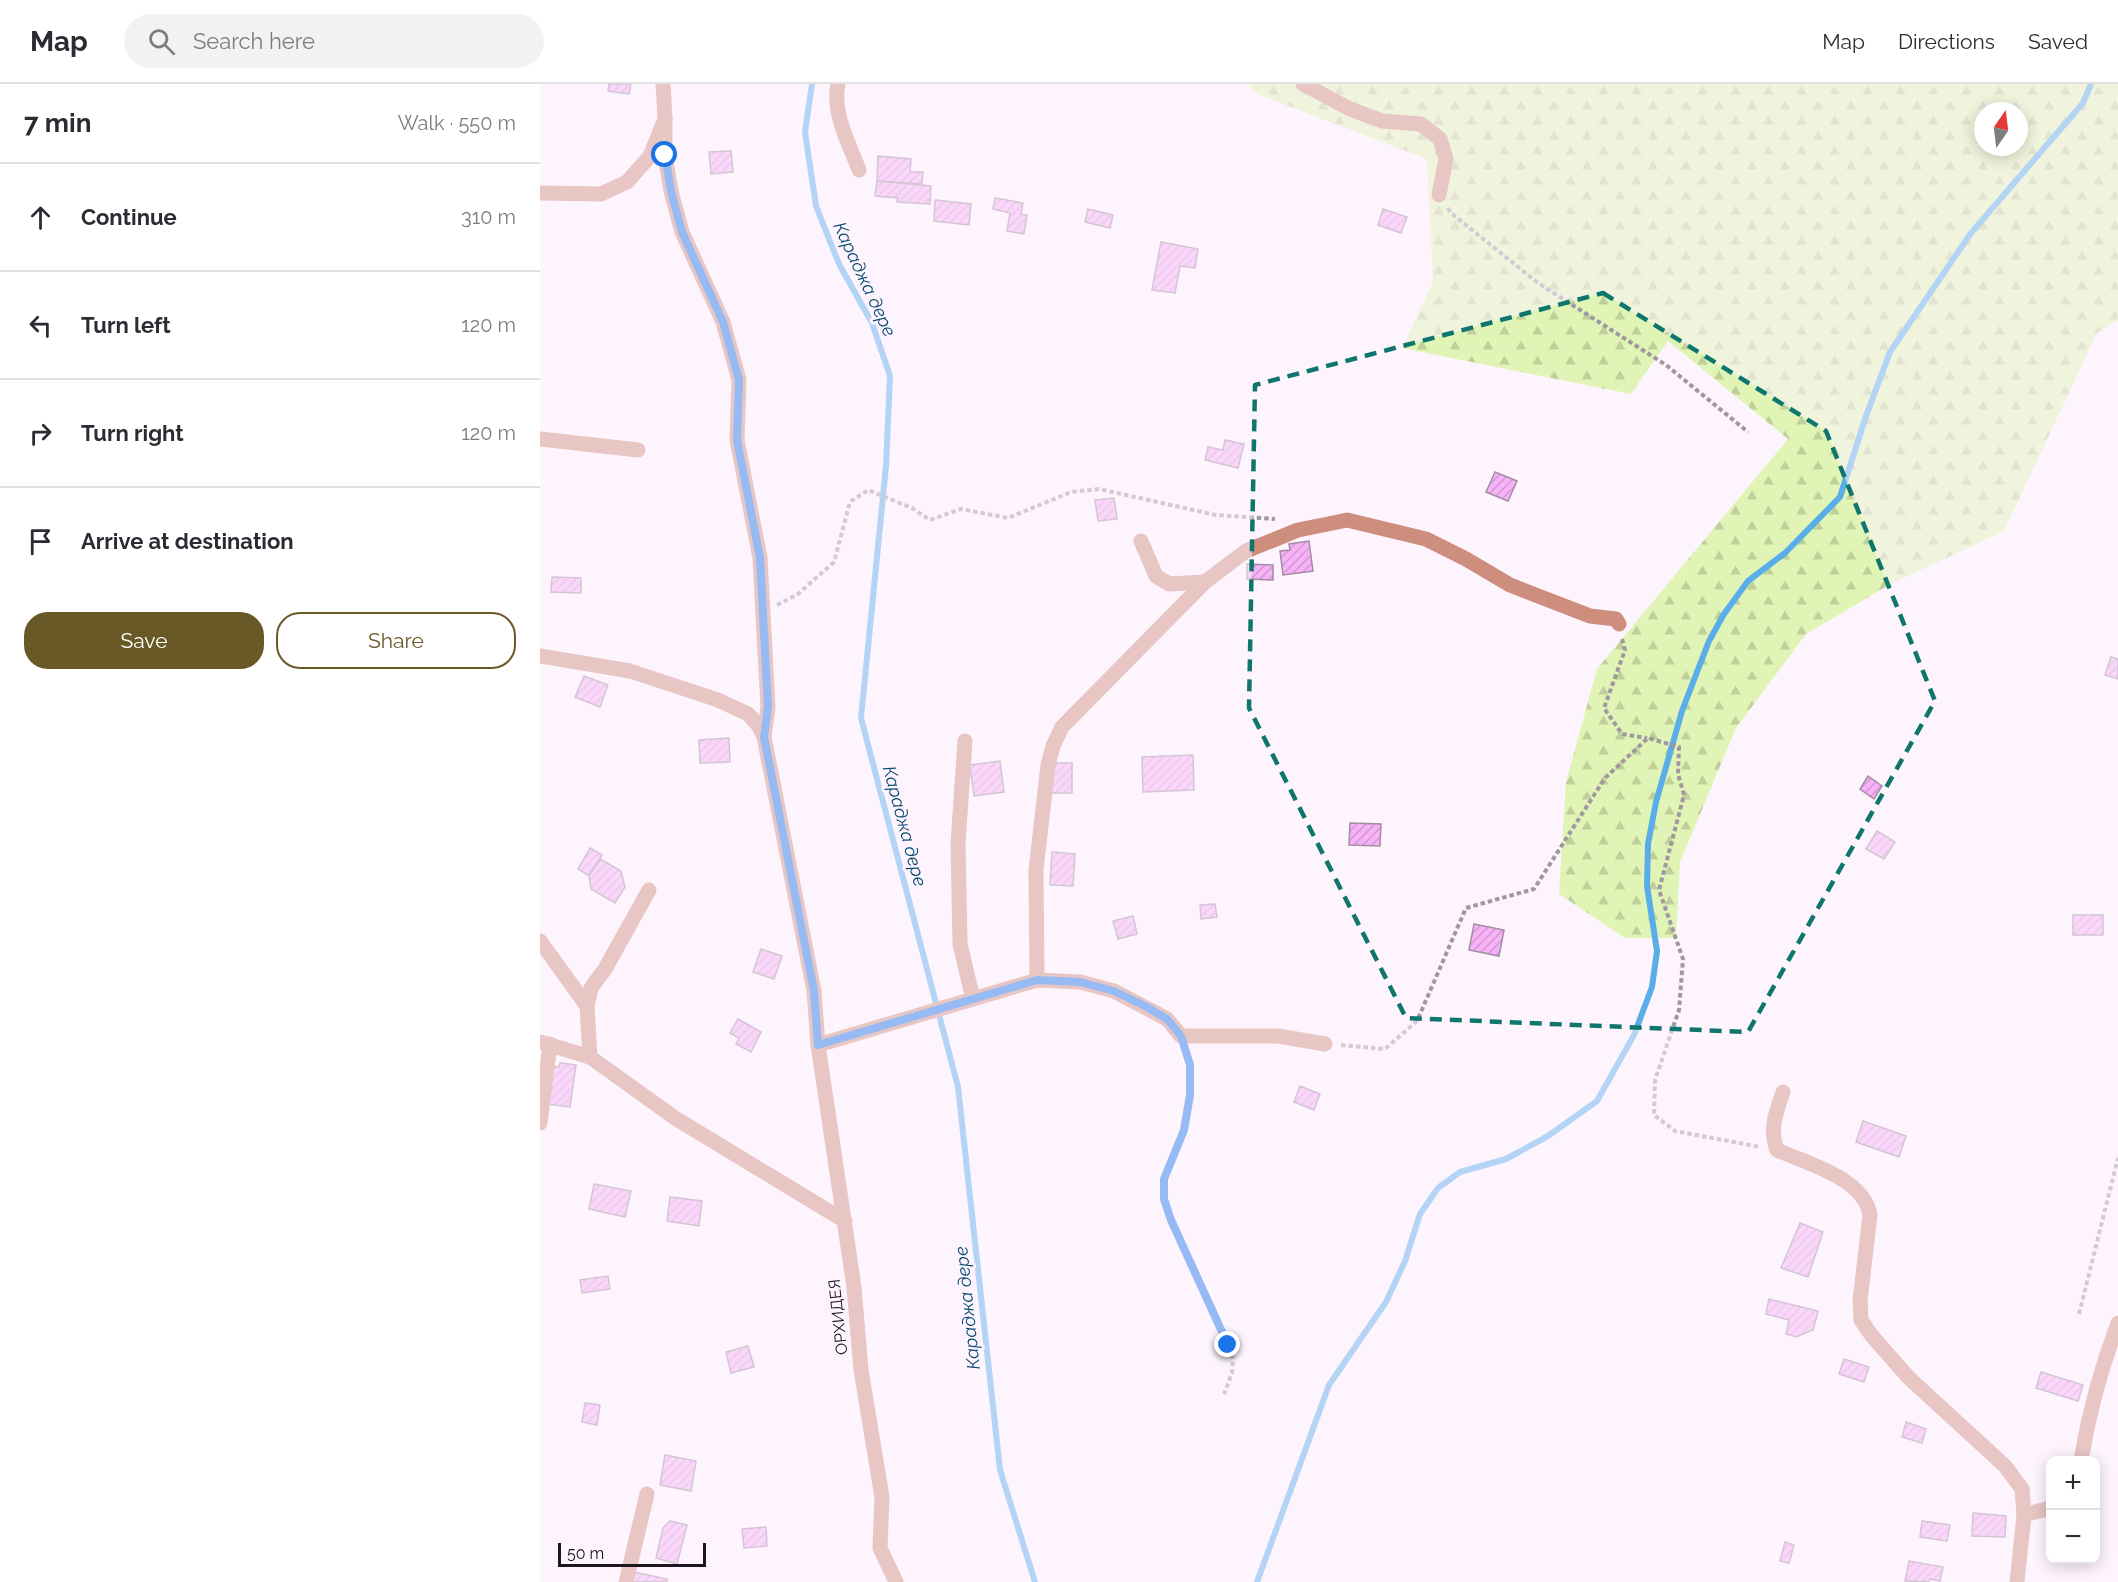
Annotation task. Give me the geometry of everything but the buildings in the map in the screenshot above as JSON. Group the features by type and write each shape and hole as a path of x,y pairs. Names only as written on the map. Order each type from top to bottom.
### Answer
{"street":[{"path":"663,84 665,155 671,191 682,232 723,322 739,380 737,440 760,558 768,707 764,737"},
{"path":"838,84 836,96 838,115 859,171"},
{"path":"1303,84 1350,109 1382,121 1421,124 1440,139 1446,159 1438,195"},
{"path":"540,193 601,194 627,182 650,156 665,119"},
{"path":"540,439 638,450"},
{"path":"1037,980 1035,870 1048,765 1053,746 1062,727 1205,582 1246,551 1298,530 1347,520 1426,539 1510,585 1590,616 1616,620 1619,624"},
{"path":"1141,541 1156,576 1169,584 1205,582"},
{"path":"540,656 630,671 718,700 748,714 758,725 764,737"},
{"name":"ОРХИДЕЯ","path":"764,737 814,991 818,1045 854,1287 861,1370 882,1497 880,1548 896,1582"},
{"path":"965,741 958,843 960,944 974,999"},
{"path":"590,1057 587,1006 591,988 605,969 649,890"},
{"path":"540,941 587,1006"},
{"path":"818,1045 1037,980 1080,982 1114,991 1167,1019 1181,1036 1278,1036 1325,1044"},
{"path":"540,1123 545,1043 590,1057 675,1118 845,1221"},
{"path":"1783,1092 1774,1119 1772,1138 1777,1150 1843,1179 1860,1191 1869,1205 1870,1215 1860,1301 1862,1320 1872,1336 1909,1378 2005,1466 2022,1489 2024,1515 2017,1582"},
{"path":"2082,1456 2088,1420 2106,1354 2118,1323"},
{"path":"626,1582 647,1494"},
{"path":"2024,1515 2046,1509"}],"path":[{"path":"1438,195 1451,213 1538,283 1666,365 1748,432"},
{"path":"763,613 798,594 834,561 850,501 868,490 912,508 930,520 961,509 1008,518 1071,492 1099,489 1216,515 1285,520"},
{"path":"1619,624 1625,650 1604,708 1622,734 1648,738 1679,747 1678,774 1684,795 1659,890 1683,959 1679,1010 1655,1080 1654,1115 1675,1131 1777,1150"},
{"path":"1325,1044 1386,1049 1417,1021 1466,908 1534,889 1605,778 1648,738"},
{"path":"1181,1036 1190,1065 1190,1095 1184,1130 1164,1179 1164,1199 1171,1220 1233,1359 1232,1373 1224,1394"},
{"path":"2079,1314 2118,1158"}],"highlighted area":[{"path":"1603,293 1826,431 1935,701 1748,1032 1406,1018 1249,708 1255,385"}],"green space":[{"path":"1248,84 2118,84 2118,321 2097,333 2004,531 1889,585 1806,634 1736,728 1680,862 1676,938 1625,938 1559,894 1566,782 1597,669 1788,439 1668,341 1631,394 1402,348 1433,282 1427,159 1254,93"}],"waterway":[{"name":"Караджа дере","path":"812,84 805,132 816,206 839,264 872,323 890,376 886,466 861,718 958,1087 1000,1470 1035,1582"},
{"path":"1257,1582 1329,1385 1386,1302 1405,1261 1420,1214 1438,1188 1460,1172 1506,1159 1548,1136 1597,1101 1634,1035 1652,987 1657,951 1647,886 1648,844 1656,802 1682,711 1709,641 1724,614 1748,581 1785,553 1840,497 1866,416 1890,352 1971,233 2083,103 2091,84"}],"route":[{"path":"665,155 671,191 682,232 723,322 739,380 737,440 760,558 768,707 764,737 814,991 818,1045 1037,980 1080,982 1114,991 1167,1019 1181,1036 1190,1065 1190,1095 1184,1130 1164,1179 1164,1199 1171,1220 1228,1345"}]}
